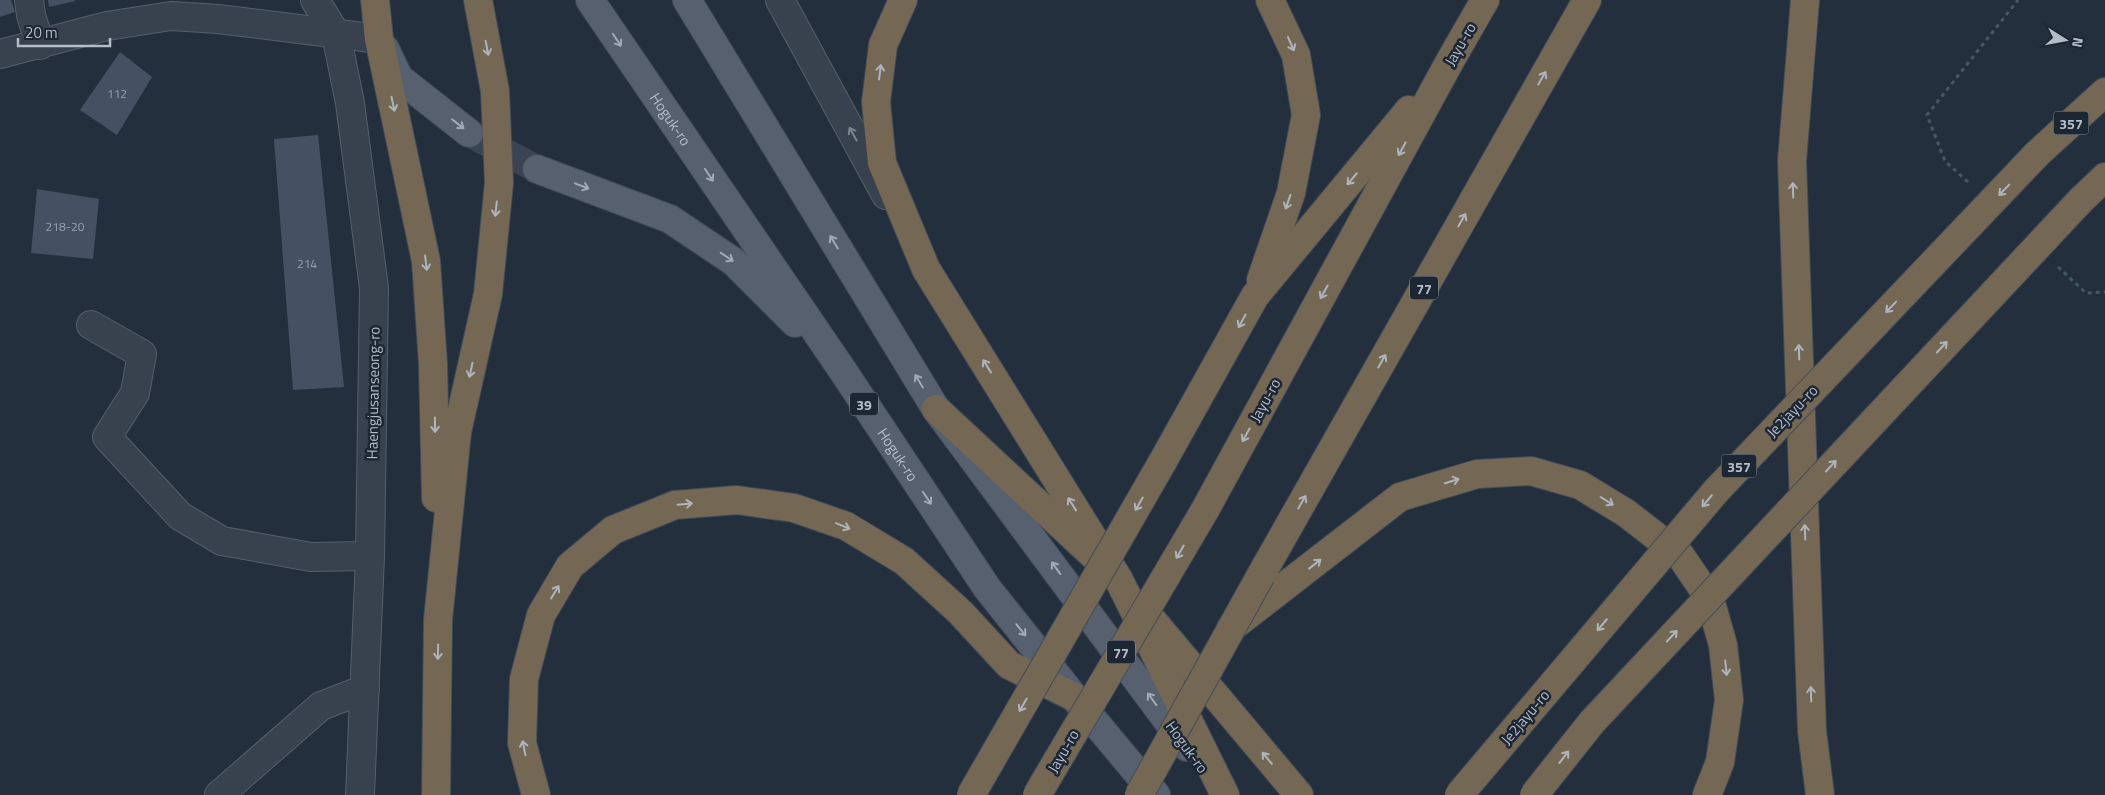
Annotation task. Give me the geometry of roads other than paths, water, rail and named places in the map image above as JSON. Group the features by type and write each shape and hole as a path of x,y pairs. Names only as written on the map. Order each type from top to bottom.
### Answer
{"highway":[{"path":"375,0 379,39 426,261 433,364 438,620 436,795"},
{"path":"438,620 457,432 488,294 499,184 496,91 478,0"},
{"path":"903,0 883,45 876,102 882,162 926,269 1119,580 1223,795"},
{"path":"971,795 1164,461 1255,296 1291,192 1306,115 1296,55 1270,0"},
{"name":"Jayu-ro","path":"1037,795 1205,510 1485,0"},
{"name":"77","path":"1139,795 1232,628 1269,585 1587,0"},
{"path":"1805,0 1792,161 1812,732 1812,795"},
{"path":"1255,296 1450,61"},
{"name":"Je2jayu-ro","path":"1459,795 1716,491 2038,154 2105,92"},
{"path":"1534,795 1592,722 2081,200 2105,177"},
{"path":"936,409 1119,580 1299,795"},
{"path":"1269,585 1400,497 1477,474 1531,471 1580,485 1626,513 1680,555 1710,599 1723,645 1729,700 1720,762 1707,795"},
{"path":"536,795 522,744 524,679 541,615 570,566 613,530 675,505 737,500 794,508 846,526 904,561 960,612 1009,665 1074,697"},
{"path":"1812,732 1820,795"}],"main road":[{"name":"Hoguk-ro","path":"590,0 843,371 987,588 1074,697 1156,795"},
{"name":"Hoguk-ro","path":"686,0 936,409 1223,795"},
{"path":"379,39 399,78 469,133"},
{"path":"537,169 670,219 734,262 843,371"}],"street":[{"path":"29,0 31,15 40,45"},
{"name":"Haengjusanseong-ro","path":"315,0 336,34 350,103 374,288 370,556 366,689 360,795"},
{"path":"780,0 926,269"},
{"path":"0,54 40,45 106,26 171,16 218,19 379,39"},
{"path":"91,325 142,354 135,393 107,437 180,516 222,540 311,557 370,556"},
{"path":"220,795 321,706 366,689"}],"tunnel":[{"path":"469,133 537,169"}]}
